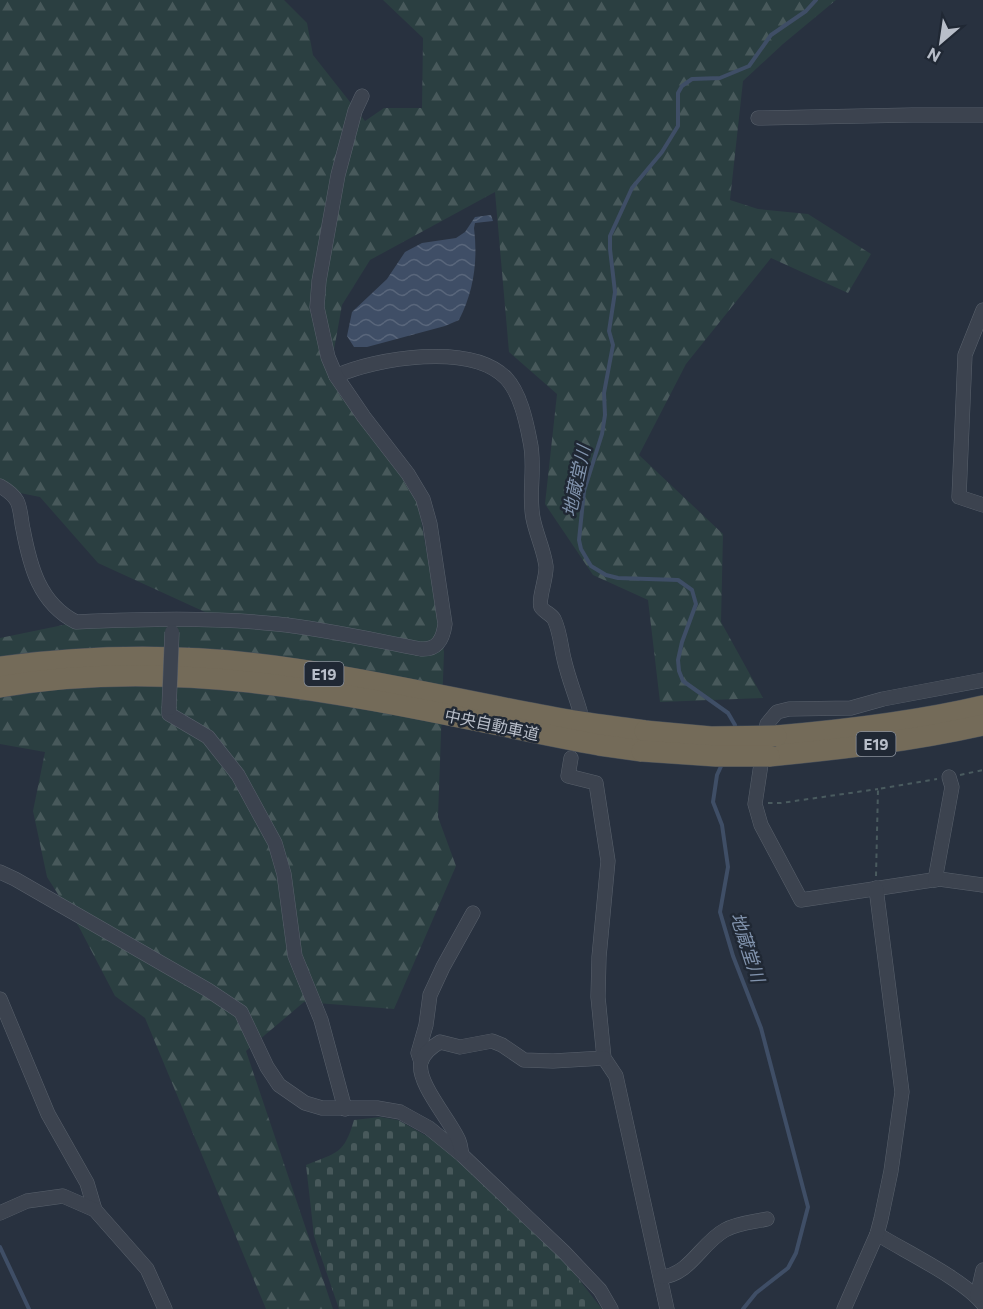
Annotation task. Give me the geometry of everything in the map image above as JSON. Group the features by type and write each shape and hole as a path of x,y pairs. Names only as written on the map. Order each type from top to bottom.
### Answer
{"highway":[{"name":"中央自動車道","path":"0,668 37,662 136,658 228,661 295,668 543,716 716,756 769,756 855,748 939,735 983,725"},
{"name":"中央自動車道","path":"0,687 77,678 148,676 224,679 302,688 578,741 776,736 868,727 935,717 983,706"}],"street":[{"path":"0,486 8,490 18,502 36,580 48,600 62,615 76,622 172,625 278,624 421,650 435,647 443,638 445,624 430,524 423,499 408,474 336,376 328,357 317,307 319,281 338,175 355,111 362,96"},
{"path":"758,118 912,114 983,115"},
{"path":"983,310 978,338 965,356 959,497 983,505"},
{"path":"336,376 395,359 453,356 497,370 511,385 518,399 531,441 534,471 531,496 533,517 546,568 541,607 554,620 580,711"},
{"path":"172,625 170,714 208,737 238,775 275,843 284,874 295,956 321,1020 345,1109"},
{"path":"983,680 883,699 851,708 789,709 777,712 767,724 755,804 761,825 801,900 935,880 965,881 983,885"},
{"path":"571,758 568,776 596,783 606,839 608,861 599,957 598,997 604,1058 616,1076 667,1309"},
{"path":"935,880 952,787 950,777"},
{"path":"0,872 241,1012 267,1067 279,1085 305,1103 322,1108 376,1108 400,1112 429,1128 462,1155 564,1252 600,1290 611,1309"},
{"path":"844,1309 877,1234 891,1171 902,1092 876,888"},
{"path":"462,1155 459,1142 422,1075 418,1053 426,1025 430,995 442,967 473,913"},
{"path":"0,999 48,1114 87,1183 94,1210"},
{"path":"421,1062 431,1047 440,1042 460,1047 492,1041 524,1060 604,1058"},
{"path":"4,1212 27,1201 63,1196 94,1210 147,1269 165,1309"},
{"path":"661,1277 681,1272 702,1248 724,1230 767,1219"},
{"path":"877,1234 952,1279 980,1300"},
{"path":"980,1300 983,1270"}],"path":[{"path":"755,804 781,803 878,789 983,770"},
{"path":"876,888 878,789"}],"green space":[{"path":"0,0 284,0 307,23 313,55 365,121 384,108 422,108 423,38 383,0 836,0 743,81 730,200 758,209 808,214 871,254 848,293 771,258 686,364 639,455 723,534 721,622 763,698 660,702 648,600 593,575 545,504 557,394 509,352 495,192 370,260 342,305 330,372 417,497 444,652 438,817 456,866 394,1009 304,1002 246,1051 333,1309 266,1309 145,1018 115,996 79,927 47,877 33,811 45,752 0,744 0,638 68,624 218,618 98,563 40,497 0,489"},
{"path":"380,1117 398,1120 432,1139 468,1165 560,1255 602,1309 339,1309 314,1236 306,1165 333,1154 343,1146 354,1120"}],"water":[{"path":"491,215 493,221 475,223 474,275 459,320 445,326 367,347 354,347 347,336 352,312 387,279 405,252 422,243 456,238 465,232 475,217"}],"waterway":[{"name":"地蔵堂川","path":"734,730 735,725 728,713 683,681 679,671 678,660 682,642 696,604 692,590 678,580 618,578 606,575 591,566 581,549 579,540 584,491 602,434 605,415 604,393 613,345 609,331 615,292 610,236 632,188 662,152 678,126 678,93 682,86 692,79 720,78 749,66 771,35 806,11 816,0"},
{"name":"地蔵堂川","path":"723,762 717,775 713,802 722,825 728,867 720,912 733,956 761,1028 808,1207 796,1253 788,1268 756,1293 743,1309"},
{"path":"0,1247 29,1309"}]}
